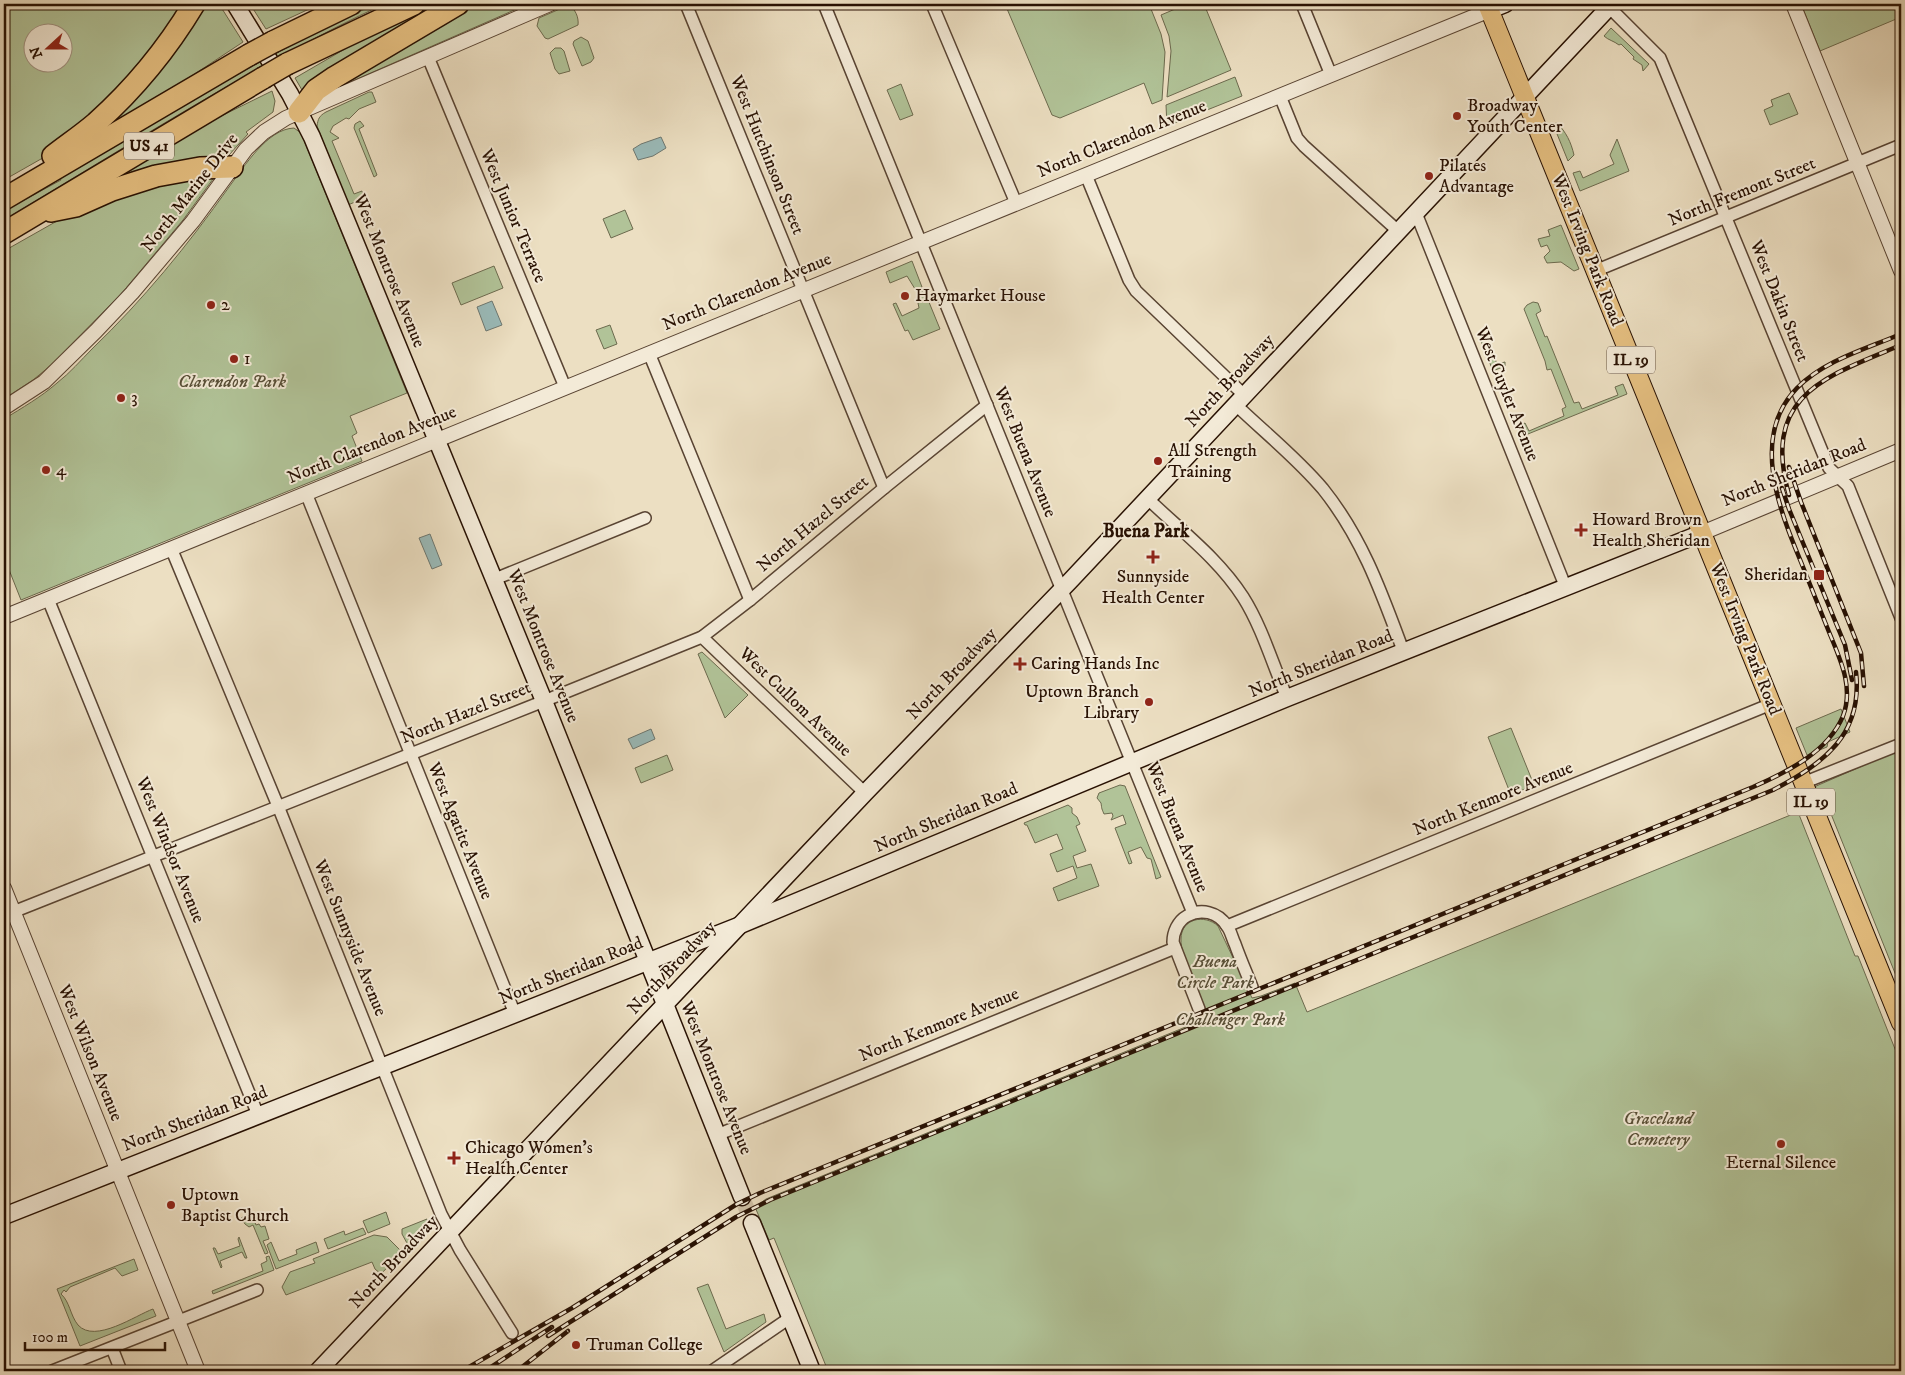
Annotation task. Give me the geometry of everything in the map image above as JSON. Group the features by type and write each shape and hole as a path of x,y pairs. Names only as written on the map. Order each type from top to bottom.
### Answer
{"highway":[{"path":"28,185 54,155 97,121 142,78 172,39 194,4"},
{"name":"US 41","path":"4,199 249,55 351,4"},
{"name":"US 41","path":"4,233 287,64 414,4"},
{"path":"299,112 316,90 458,4"},
{"path":"36,213 76,206 112,190 156,176 193,169 232,167"}],"main road":[{"name":"West Montrose Avenue","path":"235,4 287,89 312,137 495,579 742,1197"},
{"name":"North Broadway","path":"318,1371 666,1005 738,926 1062,590 1611,5"},
{"name":"West Irving Park Road","path":"1494,6 1525,98 1901,1024"},
{"name":"North Sheridan Road","path":"4,1216 738,926 1287,698 1404,653 1702,532"},
{"path":"752,1223 812,1371"}],"street":[{"name":"North Marine Drive","path":"4,408 44,382 126,300 213,197 246,149 264,132 299,112 550,4"},
{"name":"West Hutchinson Street","path":"686,4 884,488"},
{"name":"West Buena Avenue","path":"824,4 1193,913"},
{"path":"932,4 1016,204"},
{"path":"1302,4 1331,75"},
{"path":"1792,4 1901,271"},
{"name":"West Dakin Street","path":"1611,5 1660,58 1829,468 1848,486 1901,618"},
{"name":"North Clarendon Avenue","path":"4,617 1280,96 1494,6"},
{"name":"West Junior Terrace","path":"428,57 565,387"},
{"path":"1280,96 1298,138 1304,146 1398,231"},
{"name":"North Fremont Street","path":"1595,271 1901,145"},
{"path":"1086,175 1129,280 1136,291 1315,480 1345,520 1369,563 1404,653"},
{"name":"West Cuyler Avenue","path":"1416,213 1566,588"},
{"path":"650,353 750,600"},
{"name":"North Hazel Street","path":"13,912 702,637 750,600 987,405"},
{"name":"North Sheridan Road","path":"1702,532 1901,450"},
{"name":"West Agatite Avenue","path":"306,493 515,1014"},
{"path":"1147,498 1207,553 1242,595 1256,620 1287,698"},
{"path":"495,579 646,518"},
{"name":"West Sunnyside Avenue","path":"171,548 278,806 450,1232 512,1333"},
{"name":"West Windsor Avenue","path":"48,599 258,1116"},
{"name":"West Cullom Avenue","path":"702,637 865,793"},
{"name":"North Kenmore Avenue","path":"1228,926 1772,704"},
{"path":"1803,783 1901,744"},
{"name":"West Wilson Avenue","path":"4,888 198,1371"},
{"path":"1200,1009 1175,948 1173,936 1178,925 1185,917 1193,913 1210,912 1228,926 1252,987"},
{"name":"North Kenmore Avenue","path":"717,1135 1175,948"},
{"path":"52,1371 257,1290"},
{"path":"712,1371 791,1317"},
{"path":"112,1348 121,1371"}],"green space":[{"path":"4,4 188,4 154,55 48,155 4,180"},
{"path":"199,4 219,4 243,42 178,85 85,140"},
{"path":"250,4 320,4 266,29"},
{"path":"376,4 384,4 287,53 239,80 4,220 4,211 61,180 60,178 177,109 295,43"},
{"path":"439,4 304,90 302,90 295,78 362,39"},
{"path":"466,4 528,4 341,86"},
{"path":"1005,4 1149,4 1161,34 1165,52 1162,100 1152,104 1144,83 1060,118 1052,115"},
{"path":"1187,4 1204,4 1231,70 1167,97 1171,51 1169,36 1161,15"},
{"path":"1801,4 1901,4 1901,17 1820,51"},
{"path":"569,5 576,14 578,25 548,39 545,38 537,26 539,18"},
{"path":"1611,28 1649,64 1643,71 1642,65 1633,59 1634,57 1621,44 1619,45 1604,36"},
{"path":"581,37 588,41 594,58 591,62 582,66 573,44 574,41"},
{"path":"555,48 561,48 564,51 570,71 559,74 555,69 550,53"},
{"path":"1235,77 1242,96 1167,126 1166,105"},
{"path":"901,84 913,115 900,120 887,90"},
{"path":"272,91 275,101 273,112 246,132 248,134 229,155 219,162 109,185 153,155 203,125"},
{"path":"372,92 376,102 359,109 349,119 346,118 333,126 330,132 339,138 332,141 354,194 362,191 364,198 348,205 317,124 320,116 326,112"},
{"path":"1789,93 1798,114 1770,125 1764,110 1773,106 1771,100"},
{"path":"360,121 364,126 359,129 377,175 374,177 354,128 355,124"},
{"path":"1557,123 1566,134 1573,150 1574,155 1568,161 1553,124"},
{"name":"Clarendon Park","path":"294,128 301,133 407,393 350,416 357,433 352,436 362,461 21,600 4,557 4,419 44,393 75,366 129,311 164,271 257,150 275,135 284,130"},
{"path":"1617,139 1629,171 1580,191 1573,173 1580,171 1583,178 1614,164 1610,155"},
{"path":"216,175 183,220 121,294 50,366 4,399 4,251 57,221 133,188"},
{"path":"625,210 633,229 611,238 603,219"},
{"path":"1561,225 1579,269 1574,271 1561,262 1547,263 1544,257 1550,251 1547,245 1541,247 1538,239 1550,236 1548,230"},
{"path":"912,261 922,287 915,289 907,276 890,283 886,272"},
{"path":"494,266 503,288 461,305 452,283"},
{"path":"924,290 940,329 913,340 908,330 905,331 893,304 896,303 902,316 919,308 918,303 920,302 917,295"},
{"path":"1533,302 1538,303 1541,311 1536,314 1574,403 1579,402 1582,409 1618,395 1615,387 1623,384 1627,394 1523,436 1519,426 1525,423 1529,431 1564,416 1562,409 1566,407 1551,369 1547,370 1524,309"},
{"path":"610,325 617,344 604,349 596,330"},
{"path":"1486,335 1497,364 1505,362 1505,366 1493,371 1479,336"},
{"path":"702,652 748,695 725,718 698,654"},
{"path":"1841,709 1850,732 1828,742 1827,747 1807,755 1796,728"},
{"path":"1511,728 1534,785 1511,795 1488,737"},
{"path":"1901,749 1901,988 1827,804 1821,806 1814,787"},
{"path":"667,755 673,770 641,783 635,768"},
{"path":"1120,785 1125,786 1161,877 1156,879 1151,859 1147,858 1141,847 1128,852 1132,863 1129,864 1115,828 1126,824 1123,815 1111,820 1112,813 1104,814 1101,803 1097,798 1099,793"},
{"path":"1068,805 1072,808 1072,813 1077,817 1080,824 1076,826 1086,851 1073,856 1077,868 1091,864 1099,886 1058,901 1053,888 1077,878 1073,866 1057,872 1050,854 1063,849 1057,834 1035,843 1027,825 1024,823"},
{"name":"Graceland Cemetery","path":"1798,812 1855,956 1858,956 1901,1064 1901,1371 828,1371 774,1238 769,1240 755,1207 766,1199 1205,1019 1206,1012 1187,965 1182,947 1182,932 1189,922 1201,919 1213,922 1218,926 1252,998 1295,983 1307,1012"},
{"path":"386,1212 390,1224 368,1233 363,1221"},
{"path":"251,1213 256,1225 265,1226 269,1239 263,1241 268,1253 265,1254 253,1225 249,1227 241,1218"},
{"path":"427,1219 427,1226 408,1245 402,1234 402,1229"},
{"path":"363,1228 366,1234 328,1249 324,1239 344,1231 345,1235"},
{"path":"374,1235 387,1237 402,1252 381,1274 375,1269 372,1262 286,1295 282,1287 290,1272 315,1263 313,1259"},
{"path":"239,1237 247,1258 245,1258 242,1252 220,1261 221,1268 213,1248 215,1248 218,1254 240,1246"},
{"path":"271,1242 279,1261 297,1254 296,1250 316,1242 319,1252 276,1269 267,1245"},
{"path":"269,1256 274,1270 213,1294 212,1291 263,1271 261,1264 267,1261 266,1257"},
{"path":"134,1259 138,1270 122,1276 115,1268 70,1287 61,1294 75,1321 85,1330 105,1330 153,1309 156,1316 80,1346 57,1289"},
{"path":"708,1284 726,1329 764,1314 766,1322 724,1352 697,1288"}],"water":[{"path":"661,137 666,148 653,156 638,160 633,149"},
{"path":"492,301 502,325 486,331 477,307"},
{"path":"430,534 442,565 432,569 419,538"},
{"path":"651,729 655,739 633,749 628,739"}],"tunnel":[{"path":"742,1197 752,1223"}],"railway":[{"path":"462,1371 572,1308 737,1204 760,1193 1753,787 1779,775 1805,759 1817,750 1836,729 1843,716 1847,694 1844,673 1837,652 1784,519 1773,473 1772,450 1775,428 1783,407 1797,388 1808,378 1846,356 1901,334"},
{"path":"1789,495 1783,461 1784,434 1792,412 1806,394 1825,380 1901,345"},
{"path":"1789,467 1861,653 1864,686"},
{"path":"1782,488 1845,645 1852,680"},
{"path":"548,1336 736,1217 770,1200 1773,790 1824,757 1846,730 1853,713 1857,694 1856,672"},
{"path":"485,1371 552,1327"},
{"path":"517,1371 568,1331"}],"place":[{"name":"Broadway Youth Center","path":"1457,116"},
{"name":"Pilates Advantage","path":"1429,176"},
{"name":"Haymarket House","path":"905,296"},
{"name":"2","path":"211,305"},
{"name":"1","path":"234,359"},
{"name":"3","path":"121,398"},
{"name":"All Strength Training","path":"1158,461"},
{"name":"4","path":"46,470"},
{"name":"Howard Brown Health Sheridan","path":"1581,530"},
{"name":"Sunnyside Health Center","path":"1153,557"},
{"name":"Sheridan","path":"1819,575"},
{"name":"Caring Hands Inc","path":"1020,664"},
{"name":"Uptown Branch Library","path":"1149,702"},
{"name":"Eternal Silence","path":"1781,1144"},
{"name":"Chicago Women's Health Center","path":"454,1158"},
{"name":"Uptown Baptist Church","path":"171,1205"},
{"name":"Truman College","path":"576,1345"}],"district":[{"name":"Buena Park","path":"1146,531"}],"park label":[{"name":"Buena Circle Park","path":"1215,972"},
{"name":"Challenger Park","path":"1230,1020"}]}
